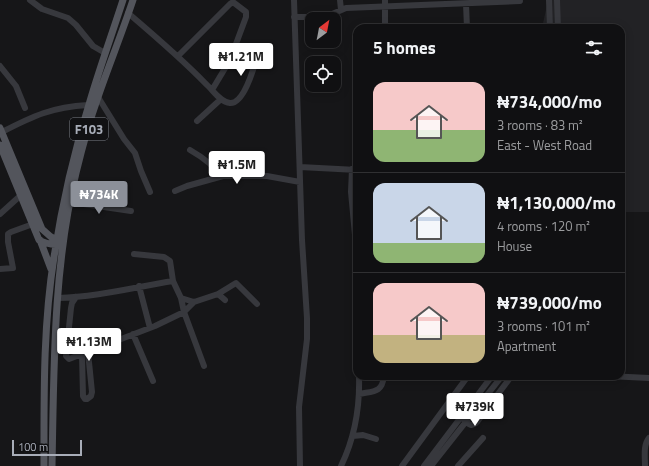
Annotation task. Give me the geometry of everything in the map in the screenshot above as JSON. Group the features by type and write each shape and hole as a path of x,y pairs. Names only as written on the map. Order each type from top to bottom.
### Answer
{"main road":[{"name":"F103","path":"44,466 45,352 60,243 61,219 88,105 123,0"},
{"name":"F103","path":"60,243 76,173 98,97 133,0"},
{"path":"1,130 42,228 60,243"},
{"path":"0,145 39,240 56,272"},
{"path":"42,228 52,230 56,228 61,219"},
{"path":"39,240 48,244 60,243"},
{"name":"F103","path":"52,466 58,298 56,272"}],"street":[{"path":"30,0 42,9 68,18 76,25 93,46 105,53"},
{"path":"294,0 302,240 307,318 307,339 299,407 300,466"},
{"path":"340,0 341,10"},
{"path":"557,0 558,24"},
{"path":"294,17 320,17 330,15 341,10 386,3 466,4 520,1"},
{"path":"178,56 233,2 246,12 246,17 230,60 212,90"},
{"path":"385,24 386,3"},
{"path":"549,3 558,9"},
{"path":"549,3 550,24"},
{"path":"466,4 467,24"},
{"path":"128,13 178,56 221,99 230,103 235,102 240,97 252,75 256,57"},
{"path":"0,66 16,86 25,108"},
{"path":"98,97 124,139 135,153 140,171 150,192"},
{"path":"197,121 221,99"},
{"path":"1,130 41,113 69,106 88,105"},
{"path":"190,150 209,163 216,173 222,176"},
{"path":"300,167 353,169"},
{"path":"174,191 222,176 267,176 300,182"},
{"path":"353,180 351,192 353,210"},
{"path":"0,214 21,195"},
{"path":"70,202 131,211"},
{"path":"0,269 13,268 8,234 33,224"},
{"path":"134,254 168,259 171,263 173,281 181,298 184,312 204,366"},
{"path":"58,298 76,297 173,281"},
{"path":"76,297 71,308 66,356 68,359 82,355 150,328 184,312 194,302 218,294 236,283 257,304"},
{"path":"139,286 150,328"},
{"path":"218,294 225,300"},
{"path":"181,298 194,302"},
{"path":"133,334 153,381"},
{"path":"82,355 83,396 85,399 88,399 92,392 88,352"},
{"path":"625,377 649,378"},
{"path":"341,466 354,436 360,394 359,380"},
{"path":"360,394 376,391 380,388 383,380"},
{"path":"402,466 465,380"},
{"path":"424,466 489,380"},
{"path":"431,466 499,380"},
{"path":"461,418 466,423 474,425 508,380"},
{"path":"354,436 364,435 376,439"},
{"path":"458,466 484,438"},
{"path":"645,466 645,447 649,438"}],"shaded area":[{"path":"546,0 649,0 649,212 625,212 625,24 543,24 547,5"}]}
